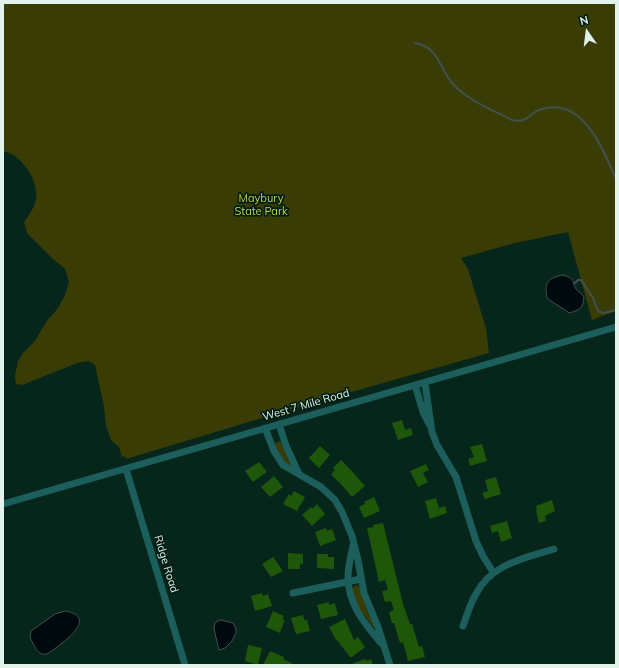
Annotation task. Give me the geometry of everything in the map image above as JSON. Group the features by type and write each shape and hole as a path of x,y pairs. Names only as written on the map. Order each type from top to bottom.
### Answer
{"street":[{"name":"West 7 Mile Road","path":"3,504 616,327"},
{"path":"425,383 430,426"},
{"path":"414,385 437,446 458,482 476,541 493,572"},
{"path":"279,424 286,446 298,474"},
{"path":"265,428 274,451 283,465 321,487 335,500 342,512 354,543 364,593 378,627 382,644 390,665"},
{"name":"Ridge Road","path":"126,469 185,665"},
{"path":"354,543 349,566 349,591 356,610 362,620 382,644"},
{"path":"463,626 476,593 493,572 507,565 554,549"},
{"path":"293,593 361,580"}],"green space":[{"name":"Maybury State Park","path":"3,3 616,3 616,311 592,320 568,232 515,243 461,258 468,269 486,328 489,353 302,406 126,459 125,456 122,457 119,447 111,440 106,426 104,406 95,365 89,361 77,363 22,385 16,384 15,376 18,361 23,353 35,341 46,322 58,308 65,295 69,282 65,269 27,233 24,222 32,211 35,203 36,188 29,171 23,164 10,153 3,151"},
{"path":"280,441 292,466 291,467 283,460 274,444"},
{"path":"356,585 360,588 366,608 375,627 374,628 357,606 352,588"}],"shaded area":[{"path":"563,275 573,280 576,289 584,297 583,304 580,308 569,313 547,298 546,293 548,282 551,279"},
{"path":"66,611 76,615 79,620 79,626 68,639 47,654 39,652 30,638 31,631 55,614"},
{"path":"221,620 233,623 236,633 232,641 225,648 219,650 214,629 215,623"}],"building":[{"path":"402,420 405,430 411,428 413,435 398,440 392,423"},
{"path":"482,444 487,461 470,466 468,459 474,457 470,447"},
{"path":"320,446 330,455 319,468 309,458"},
{"path":"341,460 365,486 352,497 331,475 335,470 333,468"},
{"path":"259,462 267,472 253,482 245,471"},
{"path":"426,464 429,470 423,473 428,482 418,487 410,471"},
{"path":"274,476 283,487 270,497 261,487"},
{"path":"496,477 501,494 485,499 482,493 488,491 485,480"},
{"path":"294,491 305,497 297,511 283,504 289,494 291,496"},
{"path":"374,497 380,511 364,518 359,507 365,504 364,502"},
{"path":"436,498 439,508 445,506 447,513 430,519 425,501"},
{"path":"552,500 555,511 545,516 546,521 539,523 536,506"},
{"path":"317,504 325,514 312,526 302,515"},
{"path":"507,521 512,538 501,542 498,531 492,533 490,526"},
{"path":"383,523 403,604 410,624 412,624 419,647 422,646 425,657 408,661 403,642 400,643 394,623 392,623 389,612 394,610 391,601 385,602 382,591 388,590 385,580 379,582 367,528"},
{"path":"326,528 327,531 332,529 336,540 320,546 315,532"},
{"path":"288,553 303,554 303,564 300,564 300,569 288,569"},
{"path":"317,554 328,554 328,557 334,557 334,569 317,568"},
{"path":"273,557 283,571 271,577 262,564"},
{"path":"262,593 263,596 268,594 272,606 255,611 251,596"},
{"path":"329,602 329,605 335,603 338,615 321,619 317,605"},
{"path":"273,611 284,616 282,620 285,619 280,633 266,627"},
{"path":"303,615 304,620 307,620 310,631 296,634 291,618"},
{"path":"345,619 354,640 358,637 365,647 352,657 350,657 336,640 329,627"},
{"path":"248,645 262,648 258,665 245,661"},
{"path":"270,651 284,657 283,659 295,665 263,665"},
{"path":"365,659 366,661 371,659 373,665 349,665"}],"waterway":[{"path":"415,43 430,49 449,79 460,91 482,105 512,120 518,121 526,119 538,110 557,107 569,111 580,118 598,141 616,179"},
{"path":"575,283 578,280 581,280 600,312 604,313 616,310"}]}
